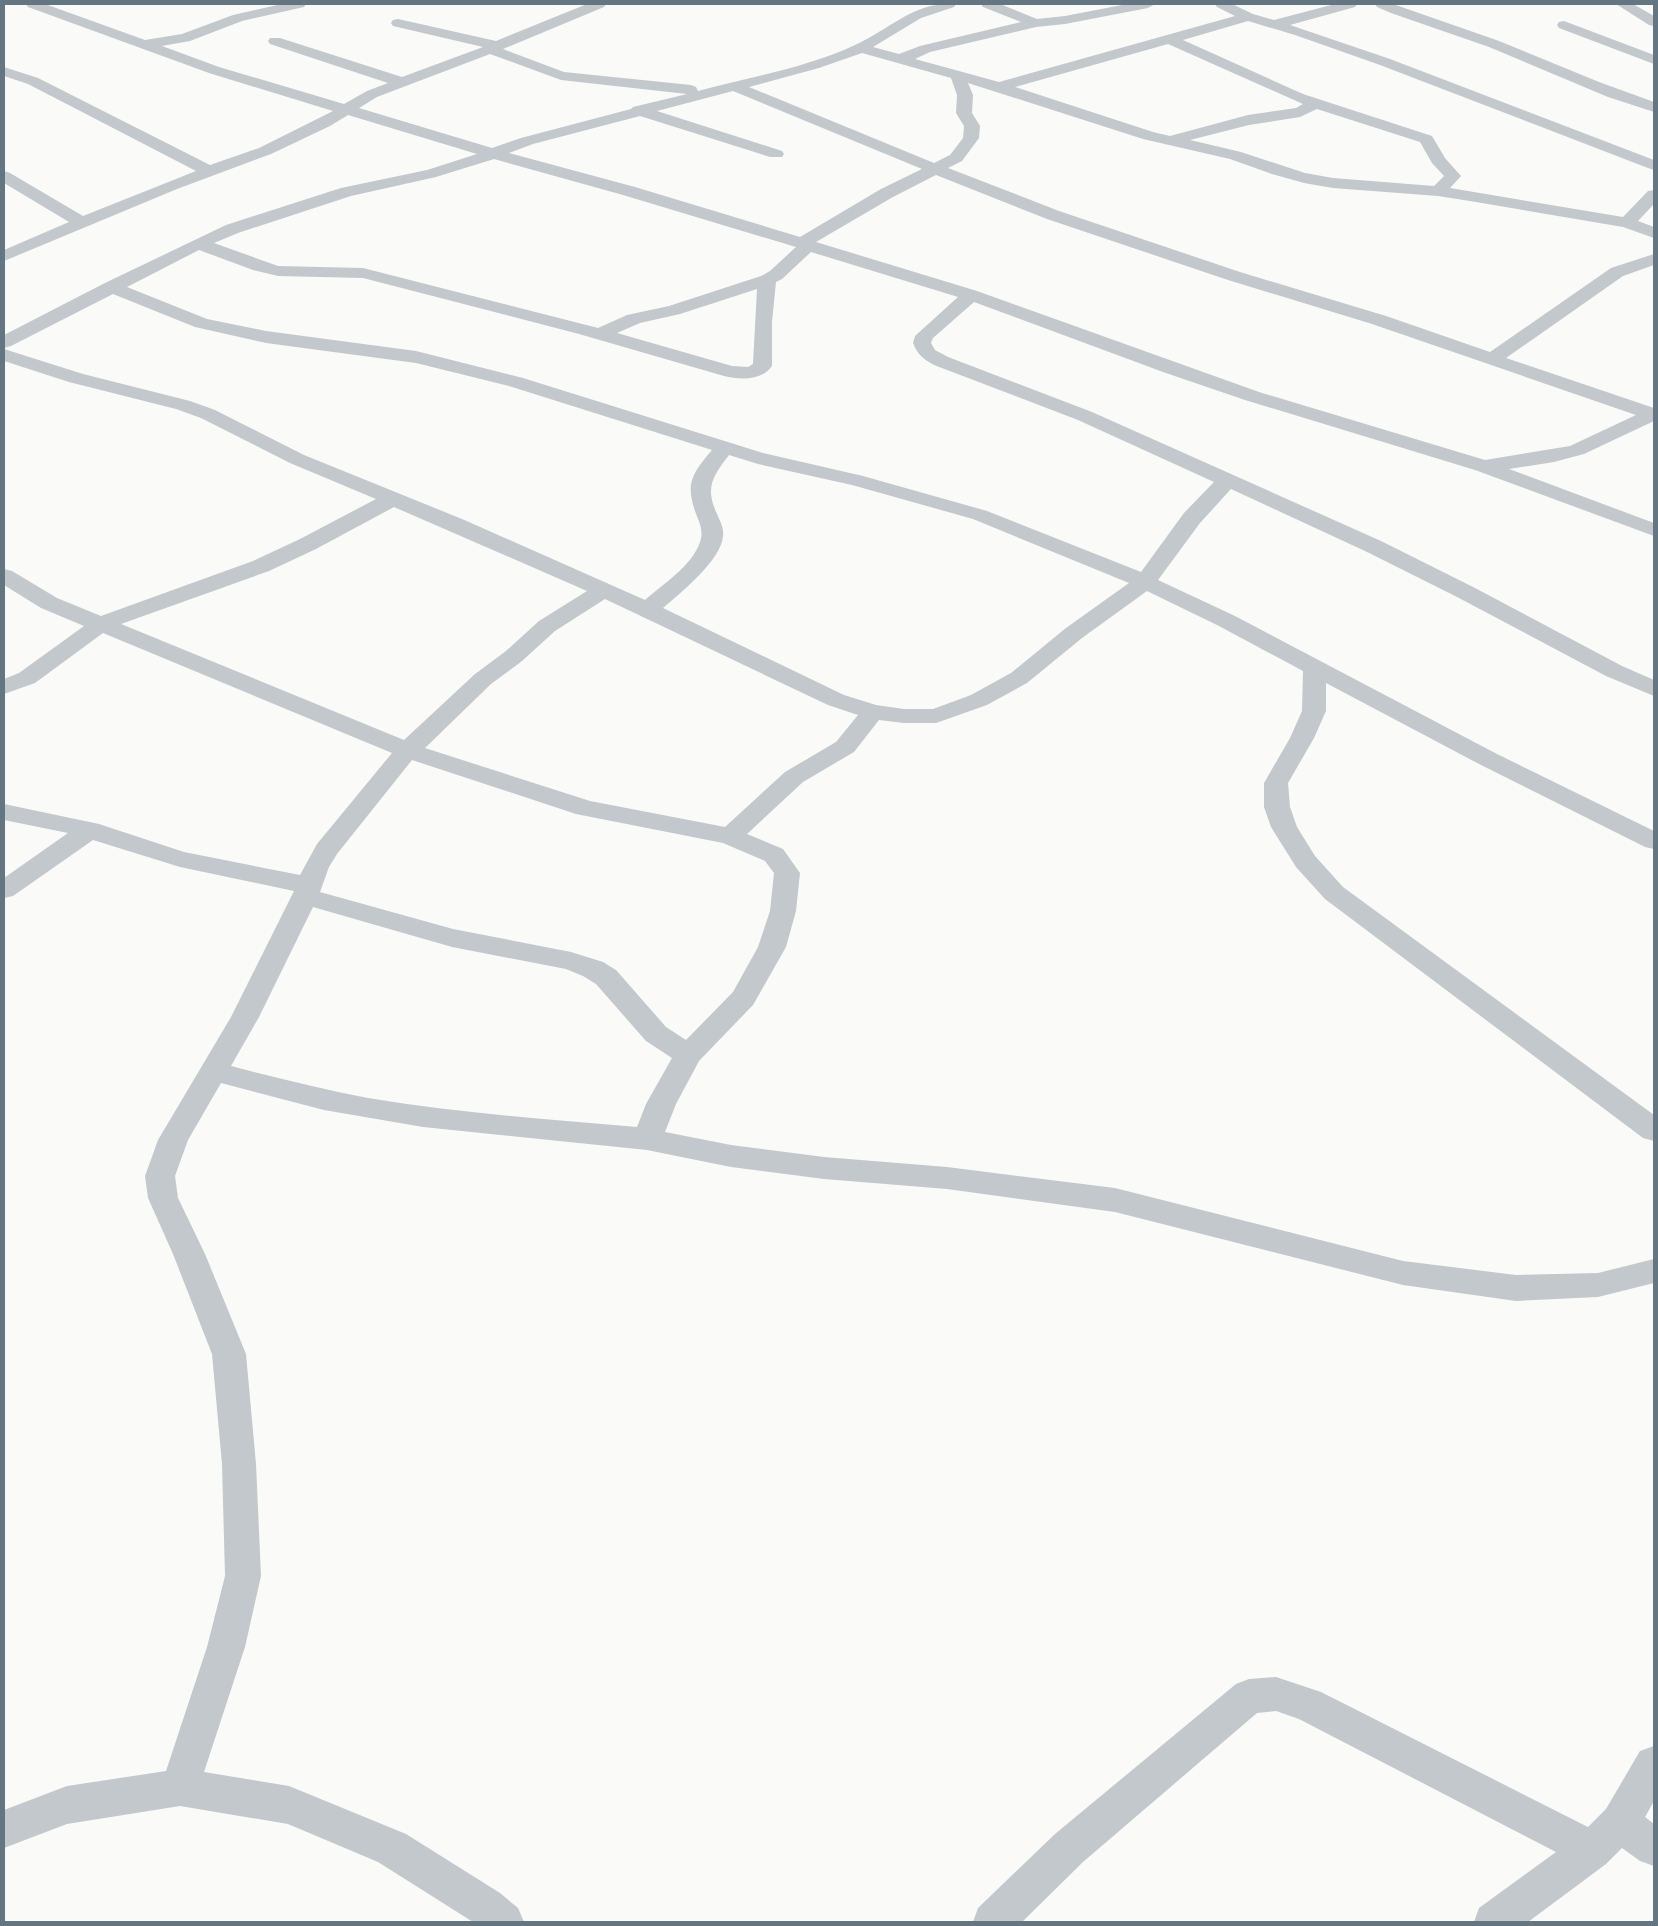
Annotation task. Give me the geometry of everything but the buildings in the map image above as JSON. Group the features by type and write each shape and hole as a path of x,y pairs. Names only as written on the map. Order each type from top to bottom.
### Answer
{"street":[{"path":"33,4 214,70 491,153 629,191 971,295 1252,396 1482,466 1654,530"},
{"path":"238,18 248,4"},
{"path":"143,44 185,38 238,18 298,4"},
{"path":"4,256 209,171 265,151 324,123 372,94 494,48 599,4"},
{"path":"4,342 111,287 232,229 347,192 430,174 526,141 814,65 861,48 916,15 945,4"},
{"path":"988,4 1036,23"},
{"path":"902,58 925,49 1036,23 1065,20 1148,4"},
{"path":"1222,4 1248,17 1276,24 1404,69 1654,165"},
{"path":"1276,24 1350,4"},
{"path":"1382,4 1447,29 1492,43 1571,77 1654,107"},
{"path":"1623,4 1640,16 1654,22"},
{"path":"999,87 1248,17"},
{"path":"398,23 494,48 571,78 709,92"},
{"path":"1564,25 1654,60"},
{"path":"1169,39 1210,56 1266,84 1426,140 1438,160 1453,176 1438,191"},
{"path":"275,40 402,82"},
{"path":"861,48 957,74 1128,129 1171,141 1235,155 1278,171 1304,178 1374,187 1438,191 1627,223 1654,233"},
{"path":"4,71 34,81 209,171"},
{"path":"599,334 634,318 674,310 767,280 776,275 806,244 933,168 944,165 956,158 971,138 972,126 964,113 965,95 957,74"},
{"path":"733,86 1053,215 1234,276 1379,320 1654,414"},
{"path":"1171,141 1248,120 1300,112 1316,103"},
{"path":"638,110 776,154"},
{"path":"324,123 372,118"},
{"path":"4,176 82,223"},
{"path":"1627,223 1654,195"},
{"path":"198,244 277,270 362,273 599,334 731,372 746,373 756,371 762,366 763,322 767,280"},
{"path":"1492,359 1617,272 1654,259"},
{"path":"111,287 202,323 266,337 416,357 516,382 758,458 856,480 980,515 1145,582 1228,621 1488,759 1654,841"},
{"path":"971,295 924,336 922,343 927,353 941,361 1085,416 1373,546 1467,593 1614,671 1654,689"},
{"path":"4,355 76,378 183,405 208,414 297,459 454,524 604,590 836,700 873,712 904,716 936,716 979,700 1019,678 1074,633 1145,582 1192,518 1228,481"},
{"path":"1482,466 1548,457 1578,449 1607,438 1654,414"},
{"path":"648,610 700,560 712,541 711,525 702,506 700,491 703,477 724,448"},
{"path":"4,688 27,678 101,624 261,566 308,544 392,499"},
{"path":"4,576 35,596 407,750 585,808 730,836 774,855 788,873 783,911 772,947 743,998 688,1055 661,1104 647,1139"},
{"path":"180,1787 226,1647 243,1576 239,1464 229,1354 189,1254 163,1198 160,1176 173,1140 245,1017 326,850 407,750 425,736 482,679 514,656 547,626 604,590"},
{"path":"1314,668 1314,711 1302,738 1276,783 1277,807 1284,828 1305,861 1334,893 1654,1130"},
{"path":"730,836 794,777 845,747 873,712"},
{"path":"4,812 90,830 180,859 307,890 452,938 571,961 593,969 606,977 656,1034 688,1055"},
{"path":"4,890 90,830"},
{"path":"213,1071 284,1090 389,1112 474,1123 647,1139 731,1156 824,1168 947,1178 1114,1200 1403,1273 1516,1288 1598,1285 1654,1272"},
{"path":"993,1922 1069,1848 1249,1696 1276,1694 1308,1704 1592,1850"},
{"path":"1494,1922 1592,1850 1620,1823 1654,1764"},
{"path":"4,1829 67,1805 180,1787 289,1805 392,1848 486,1907 504,1922"},
{"path":"1620,1823 1654,1846"}]}
